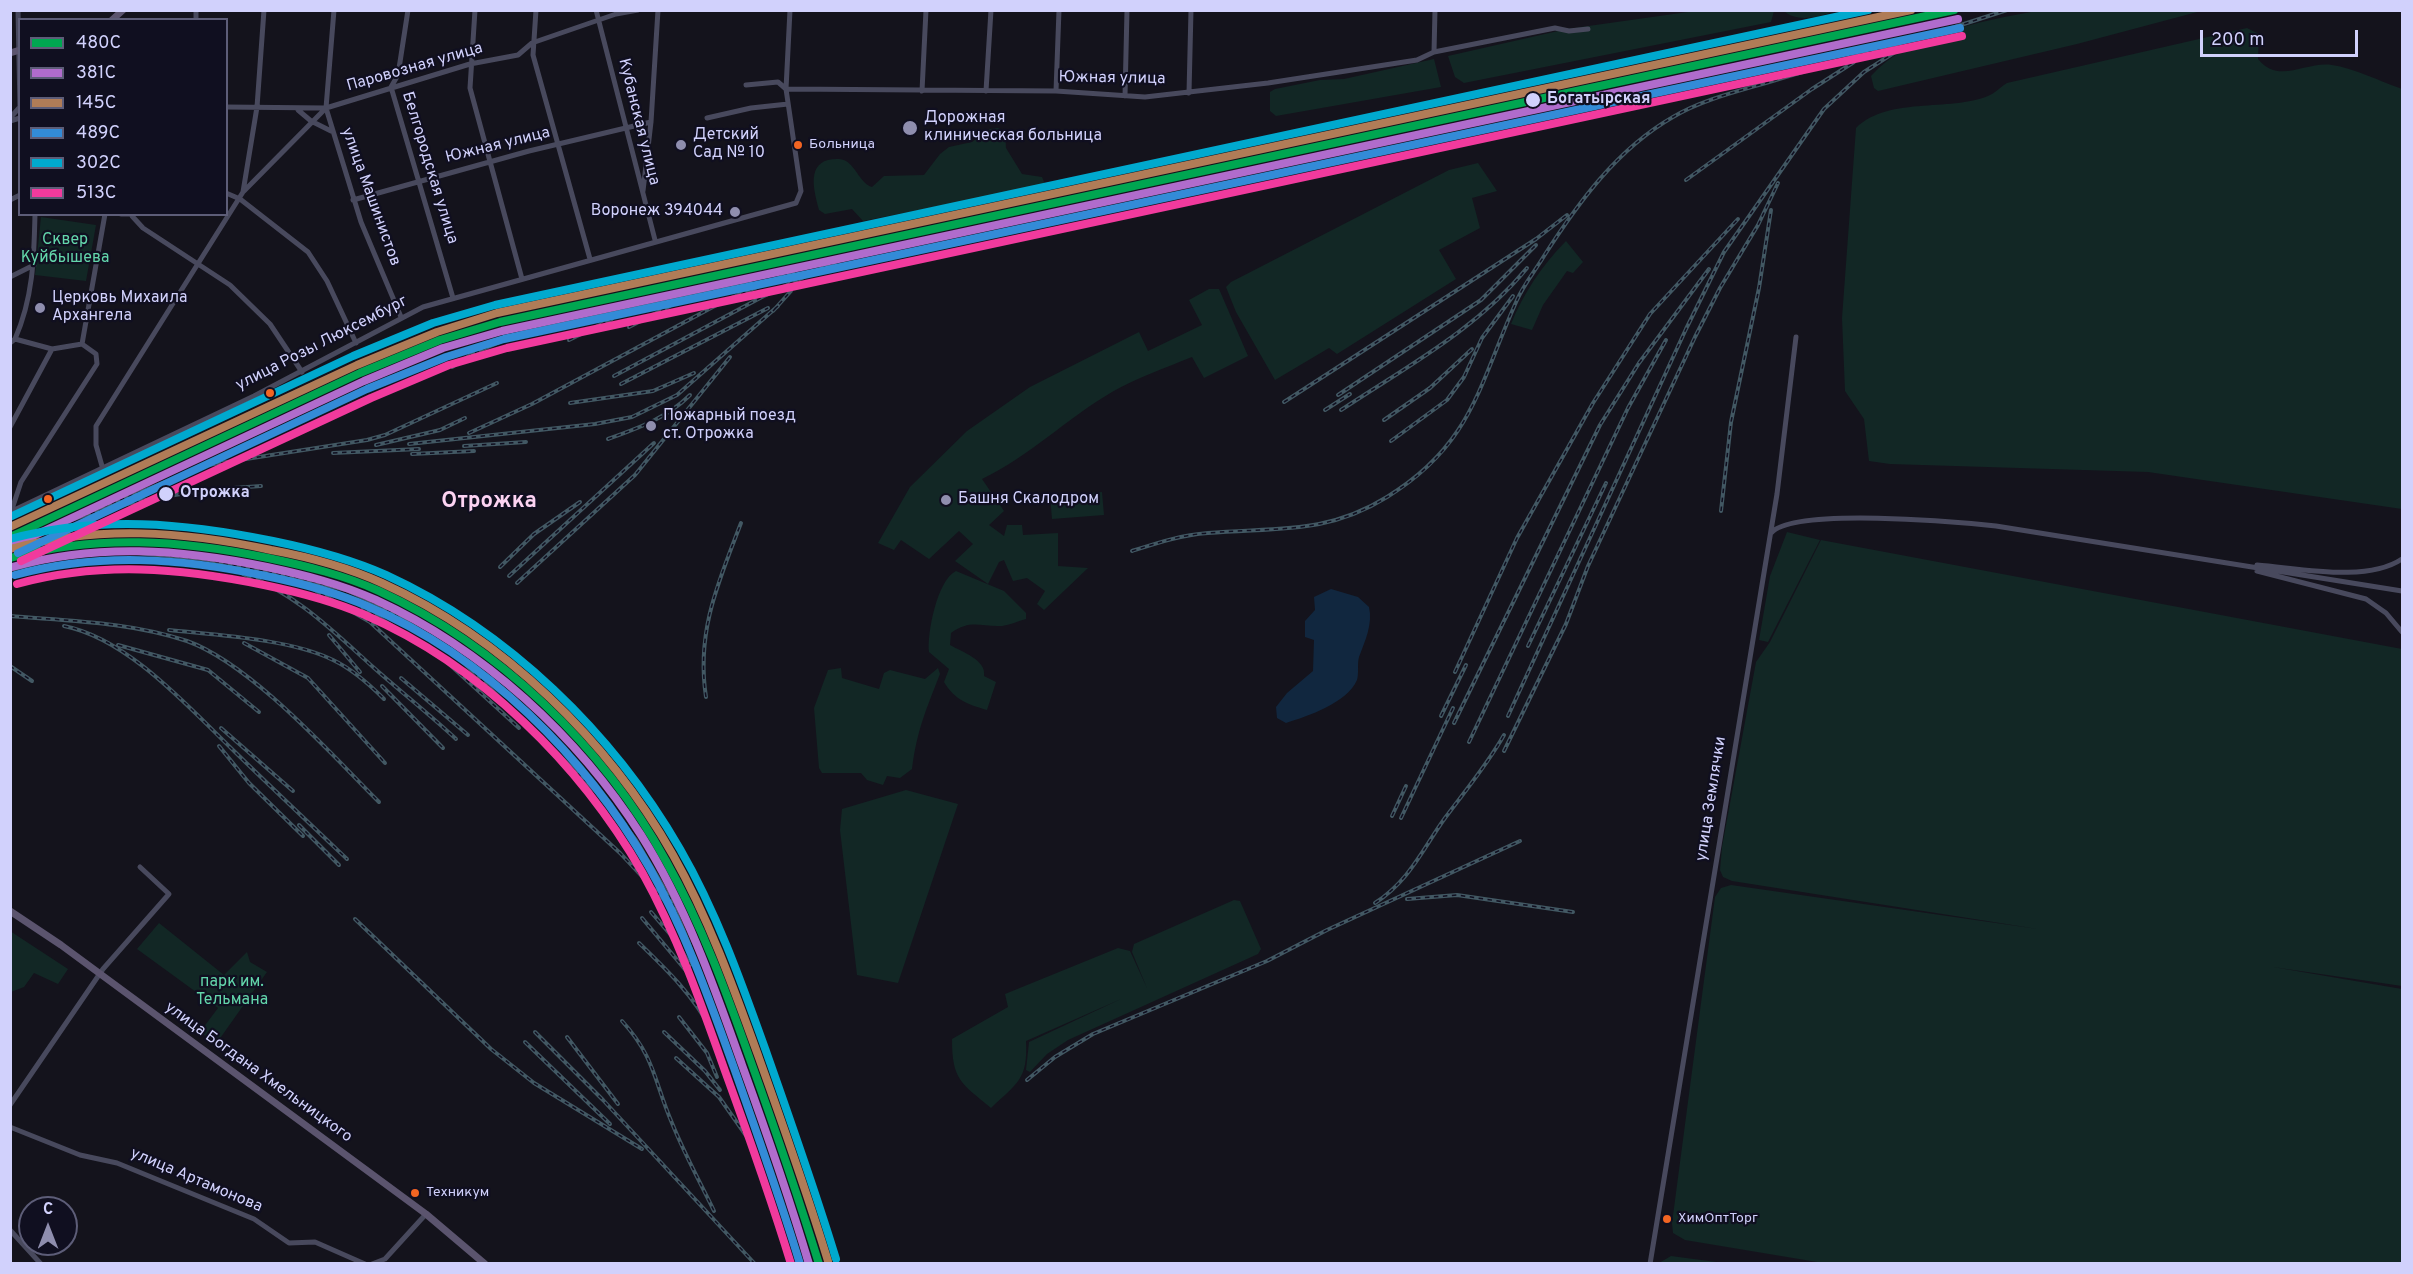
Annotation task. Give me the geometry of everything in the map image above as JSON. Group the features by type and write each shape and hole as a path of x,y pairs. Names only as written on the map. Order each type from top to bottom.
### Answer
{"main road":[{"name":"улица Богдана Хмельницкого","path":"10,911 100,974 426,1214 485,1263"}],"street":[{"path":"102,466 96,445 96,426 243,192 257,107 264,10"},
{"name":"улица Машинистов","path":"334,10 326,108 331,131 353,200 401,317"},
{"name":"Белгородская улица","path":"408,10 398,75 391,87 453,298"},
{"path":"475,10 470,88 522,279"},
{"path":"536,10 532,43 590,259"},
{"name":"Кубанская улица","path":"596,10 624,127 655,240"},
{"name":"Паровозная улица","path":"228,107 298,110 326,108 408,81 470,64 518,55 532,43 599,20 638,10"},
{"path":"643,196 651,122 658,10"},
{"path":"706,118 788,104 786,89 790,10"},
{"path":"922,91 926,10"},
{"path":"986,92 991,10"},
{"path":"1056,91 1059,10"},
{"path":"1125,96 1127,10"},
{"path":"1189,93 1191,10"},
{"path":"1434,52 1435,10"},
{"name":"Южная улица","path":"747,85 778,82 786,89 1056,91 1125,96 1189,93 1417,60 1434,52 1555,28 1569,31 1588,29"},
{"path":"398,75 408,81"},
{"name":"улица Розы Люксембург","path":"11,512 102,466 302,372 401,317 453,298 655,240 790,205 800,200 801,186 788,104"},
{"path":"243,192 326,108"},
{"path":"298,110 311,121 331,131"},
{"name":"Южная улица","path":"353,200 624,127 651,122"},
{"path":"228,194 240,199 312,257 327,281 356,344"},
{"path":"11,512 10,506 21,482 97,364 96,354 82,344 52,348 13,341 27,313 34,264 35,216"},
{"path":"82,344 105,216"},
{"path":"134,216 143,228 230,285 255,307 302,372"},
{"path":"10,277 34,264"},
{"name":"улица Землячки","path":"1650,1263 1770,537 1796,337"},
{"path":"10,427 52,348"},
{"path":"1770,537 1777,528 1793,524 1866,518 1931,519 1996,526 2403,591"},
{"path":"2215,561 2346,572 2391,567 2403,559"},
{"path":"2215,561 2366,599 2386,613 2403,632"},
{"path":"10,1106 100,974 169,894 140,867"},
{"name":"улица Артамонова","path":"10,1127 80,1155 117,1163 254,1219 289,1244 315,1242 365,1263"},
{"path":"372,1263 385,1259 426,1214"},
{"path":"10,1230 41,1263"}],"green space":[{"path":"1695,11 1774,11 1771,22 1464,83 1455,77 1448,56 1567,29"},
{"path":"1784,11 1835,11 1816,17 1802,18 1789,15"},
{"path":"2036,11 2201,11 2077,44 1878,91 1874,88 1871,76 1905,50 1925,40 1970,25"},
{"path":"2247,28 2259,34 2258,59 2266,67 2284,71 2332,65 2358,72 2402,89 2402,509 2148,472 1890,464 1869,461 1864,419 1845,391 1842,318 1856,128 1886,111 1977,100 1992,94 2007,83"},
{"path":"1434,59 1441,87 1276,116 1270,111 1270,92 1275,89 1320,80 1344,79"},
{"path":"998,128 1005,131 1006,148 1022,174 1042,177 1045,184 863,221 852,209 825,214 819,210 814,189 814,174 821,163 839,159 846,161 865,183 872,187 884,176 924,175 940,154 949,147 972,142 990,129"},
{"path":"1478,163 1497,191 1472,198 1480,228 1439,250 1456,279 1337,354 1329,348 1275,380 1236,312 1226,287 1231,282 1449,170"},
{"name":"Сквер Куйбышева","path":"41,217 96,225 86,281 35,275"},
{"path":"1566,241 1583,262 1573,273 1567,271 1543,305 1532,330 1511,324 1534,280"},
{"path":"1209,289 1219,289 1248,356 1204,378 1192,357 1131,382 1095,403 1016,460 982,479 1004,511 989,525 1004,536 1007,525 1022,525 1023,535 1058,533 1058,566 1088,568 1044,610 1037,604 1045,591 1027,578 1013,581 1004,560 999,562 988,584 955,561 973,544 959,531 929,559 901,540 894,550 878,543 910,487 967,431 1030,387 1139,332 1148,351 1202,325 1189,300"},
{"path":"1102,492 1104,515 1052,519 1050,496"},
{"path":"1787,532 1820,540 1768,642 1759,640 1770,576"},
{"path":"1821,540 2402,649 2402,986 2273,967 2402,989 2402,1263 1829,1264 1685,1240 1673,1233 1672,1223 1715,897 1721,888 1731,885 2038,929 1732,881 1723,877 1720,870 1722,847 1756,662 1770,642"},
{"path":"956,571 1004,591 1026,613 1026,619 1008,625 970,625 951,633 950,645 978,661 984,670 984,676 996,682 987,710 968,703 953,693 944,682 949,669 929,652 932,621 939,596 949,576"},
{"path":"841,668 842,678 879,689 884,673 890,670 925,679 938,668 940,674 919,731 912,769 900,778 887,776 883,785 867,780 861,773 822,773 819,768 814,708 828,670"},
{"path":"906,790 958,804 898,983 857,975 840,830 842,809"},
{"path":"1234,900 1240,901 1261,949 1258,954 1068,1040 1047,1054 1030,1072 1026,1070 1029,1042 1121,999 1026,1041 1023,1073 1014,1086 991,1108 960,1080 954,1064 952,1039 1008,1007 1005,994 1118,948 1130,951 1147,988 1132,952 1134,944"},
{"name":"парк им. Тельмана","path":"159,923 224,975 247,952 250,962 267,972 216,1044 200,1032 218,1008 137,949"},
{"path":"10,931 68,969 58,984 34,973 24,987 11,992"},
{"path":"1671,1256 1724,1263 1659,1263"}],"water":[{"path":"1331,589 1358,597 1369,607 1369,626 1359,657 1357,680 1352,688 1336,702 1286,723 1277,718 1276,707 1287,693 1313,671 1314,640 1305,637 1305,621 1315,610 1314,597"}],"railway":[{"path":"1930,35 2007,10"},
{"path":"1132,551 1198,534 1321,524 1343,518 1387,497 1416,477 1438,456 1456,434 1482,385 1526,283 1585,197 1634,145 1673,117 1711,100 1937,32"},
{"path":"1508,716 1686,329 1724,252 1824,109 1864,72 1903,47"},
{"path":"1686,180 1812,89 1854,62"},
{"path":"1504,751 1566,624 1588,566 1695,337 1720,288 1758,225 1778,183"},
{"path":"1721,511 1731,422 1759,288 1771,210"},
{"path":"1284,402 1536,239 1567,215"},
{"path":"1455,672 1517,538 1593,403 1650,314 1738,219"},
{"path":"1338,395 1481,300 1536,245"},
{"path":"614,376 762,297 852,254"},
{"path":"1341,410 1440,346 1486,310 1527,268"},
{"path":"1454,723 1600,425 1639,363 1709,269"},
{"path":"469,433 532,404 724,301 793,272"},
{"path":"452,367 474,353 521,333 751,283"},
{"path":"773,311 791,291"},
{"path":"1391,441 1447,400 1464,377 1482,338 1513,296"},
{"path":"629,327 670,306"},
{"path":"409,444 595,424 632,417 677,395 778,306"},
{"path":"621,384 768,308"},
{"path":"569,340 612,319"},
{"path":"1469,742 1628,408 1666,340"},
{"path":"1384,420 1430,388 1472,349"},
{"path":"517,583 635,475 730,357"},
{"path":"570,403 653,391 694,373"},
{"path":"95,510 208,465 367,440 385,435 497,383"},
{"path":"1325,410 1350,394"},
{"path":"608,439 662,416 690,395"},
{"path":"376,445 440,430 465,418"},
{"path":"464,446 526,442"},
{"path":"509,576 654,443"},
{"path":"333,453 419,449"},
{"path":"412,454 474,451"},
{"path":"1528,646 1606,483"},
{"path":"65,522 113,507 162,497 261,486"},
{"path":"500,567 534,534 580,502"},
{"path":"706,697 704,651 711,608 741,523"},
{"path":"10,570 44,561 93,553 126,552 203,559 346,590 381,606 434,639 462,661 603,798 636,840 671,900 688,941 756,1134"},
{"path":"243,574 279,591 328,626 456,739"},
{"path":"313,589 370,622 620,853 666,902"},
{"path":"363,608 437,653 519,728"},
{"path":"10,616 100,623 144,630 187,641 212,653 237,669 289,712 379,802"},
{"path":"64,626 88,633 112,645 157,677 347,859"},
{"path":"169,630 253,639 316,653 347,668 384,699"},
{"path":"329,635 360,672"},
{"path":"244,643 308,678 385,763"},
{"path":"118,645 208,670 259,712"},
{"path":"1441,716 1466,665"},
{"path":"10,666 32,681"},
{"path":"401,678 468,735"},
{"path":"382,686 443,748"},
{"path":"1401,818 1453,708"},
{"path":"221,728 293,791"},
{"path":"1375,903 1397,885 1414,864 1504,735"},
{"path":"219,746 249,783 303,836"},
{"path":"1392,816 1406,786"},
{"path":"299,825 339,865"},
{"path":"1027,1080 1055,1057 1093,1034 1267,961 1327,930 1520,841"},
{"path":"1407,899 1457,895 1573,912"},
{"path":"651,912 676,941 690,965"},
{"path":"642,918 688,973 698,991"},
{"path":"355,919 491,1049 534,1083 642,1149"},
{"path":"639,943 670,973 705,1018 712,1031"},
{"path":"679,1017 707,1053 717,1077"},
{"path":"622,1021 648,1058 677,1134 714,1211"},
{"path":"535,1032 603,1100 755,1264"},
{"path":"664,1032 705,1071 720,1090"},
{"path":"567,1037 618,1104"},
{"path":"525,1042 610,1124"},
{"path":"676,1058 719,1097 752,1144"},
{"path":"817,1195 837,1264"}],"transit line":[{"name":"302С","path":"10,517 353,356 433,323 495,305 1868,10"},
{"name":"145С","path":"10,527 357,365 437,332 497,313 1911,10"},
{"name":"480С","path":"10,537 360,373 440,340 500,322 1954,10"},
{"name":"381С","path":"14,545 364,381 443,348 502,331 1958,19"},
{"name":"489С","path":"18,553 367,389 446,357 504,339 1960,28"},
{"name":"513С","path":"21,561 371,398 449,365 507,348 1962,36"},
{"name":"302С","path":"10,539 43,531 76,527 142,524 207,530 302,547 372,569 431,598 474,625 515,656 590,726 623,765 653,806 693,873 728,949 748,1001 803,1156 836,1259"},
{"name":"145С","path":"10,549 76,536 140,533 205,538 299,556 342,567 369,577 427,606 510,663 548,696 617,772 647,813 686,879 740,1006 795,1159 828,1261"},
{"name":"480С","path":"10,558 75,545 139,542 203,547 311,568 366,585 423,614 465,640 505,670 544,704 611,778 640,819 679,885 733,1011 819,1264"},
{"name":"381С","path":"12,567 76,554 139,551 203,556 309,577 363,594 416,620 454,643 525,699 558,730 616,798 641,835 672,890 721,1006 777,1164 809,1264"},
{"name":"489С","path":"15,575 78,563 140,560 234,570 330,592 367,606 410,627 452,652 529,714 563,749 624,826 674,915 715,1016 800,1264"},
{"name":"513С","path":"17,584 79,572 140,570 202,574 264,585 328,601 365,615 407,636 448,661 487,690 557,756 589,793 617,832 655,896 688,970 707,1020 791,1264"}],"place":[{"name":"Богатырская","path":"1533,100"},
{"name":"Дорожная клиническая больница","path":"910,128"},
{"name":"Детский Сад № 10","path":"681,145"},
{"name":"Больница","path":"798,145"},
{"name":"Воронеж 394044","path":"735,212"},
{"name":"Церковь Михаила Архангела","path":"40,308"},
{"name":"Пожарный поезд ст. Отрожка","path":"651,426"},
{"name":"Отрожка","path":"166,494"},
{"name":"Башня Скалодром","path":"946,500"},
{"name":"Техникум","path":"415,1193"},
{"name":"ХимОптТорг","path":"1667,1219"}],"district":[{"name":"Отрожка","path":"489,503"}]}
